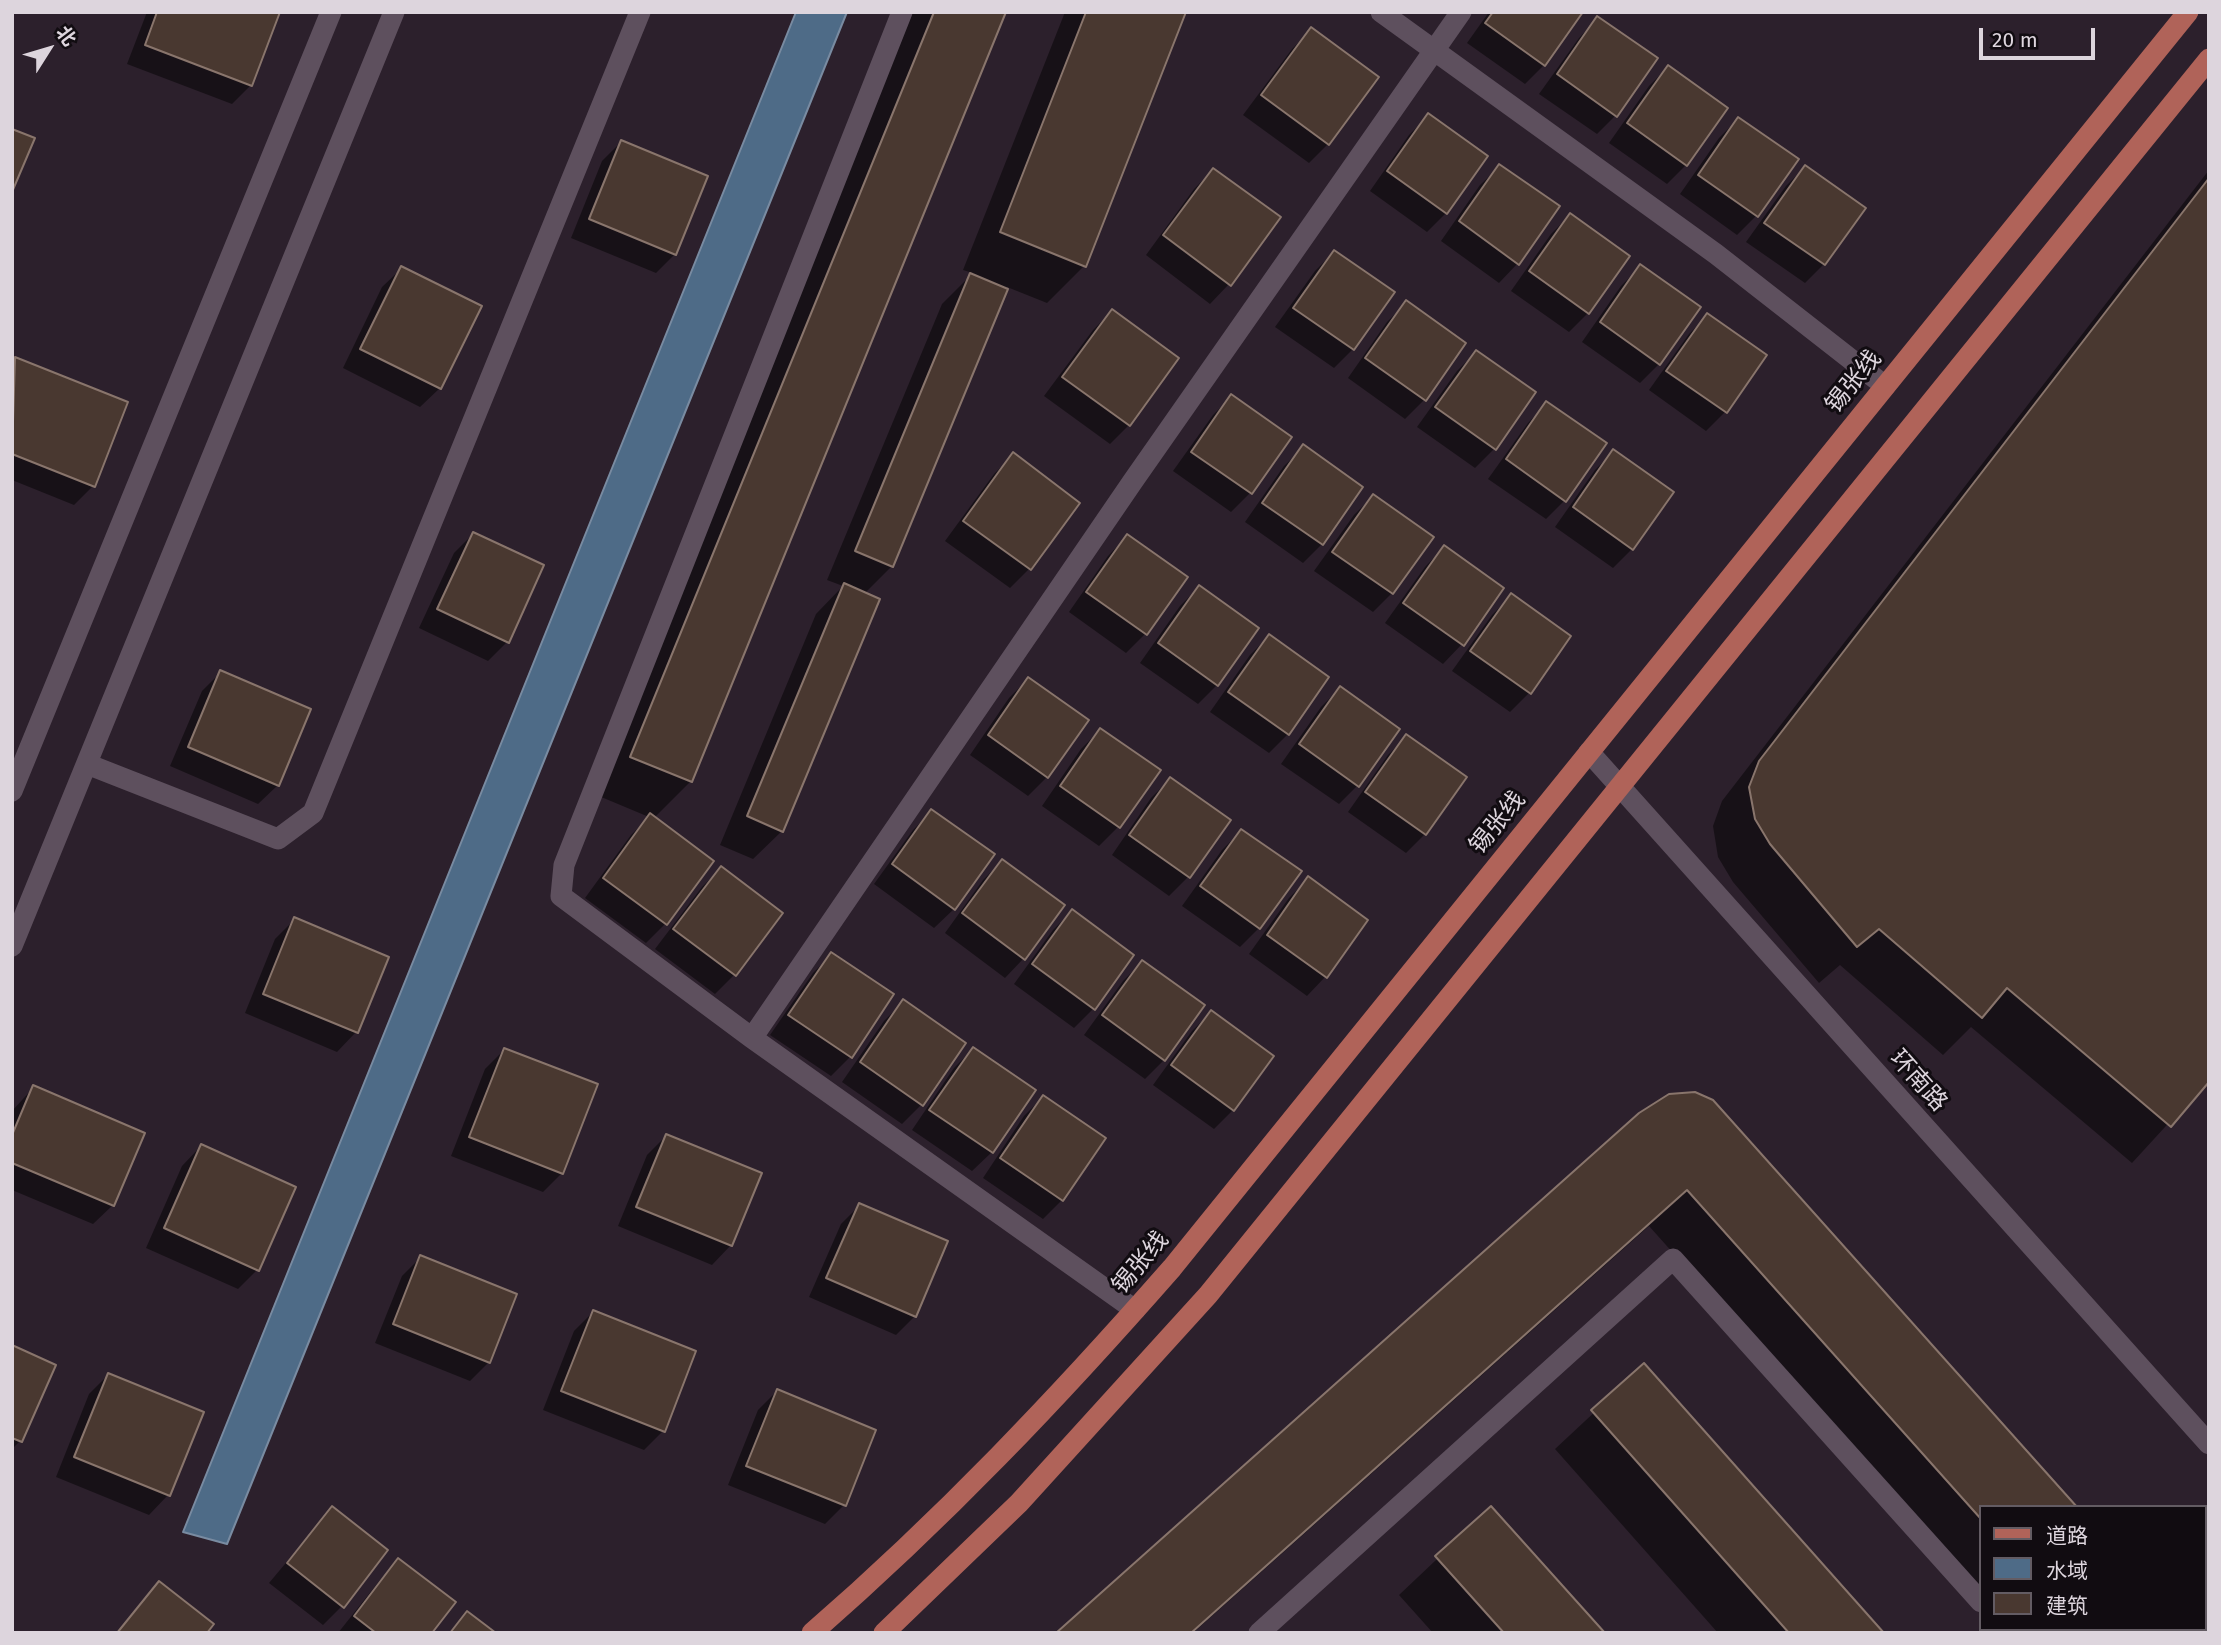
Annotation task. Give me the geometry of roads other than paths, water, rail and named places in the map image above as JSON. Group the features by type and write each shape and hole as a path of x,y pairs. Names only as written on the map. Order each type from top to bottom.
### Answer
{"main road":[{"name":"锡张线","path":"812,1633 945,1513 1135,1310 2188,12"},
{"path":"884,1633 1028,1493 1200,1305 2209,60"}],"street":[{"path":"12,791 331,12"},
{"path":"12,946 394,12"},
{"path":"87,764 278,839 313,813 640,12"},
{"path":"902,12 564,866 561,897 752,1038 1135,1310"},
{"path":"1381,12 1716,254 1885,386"},
{"path":"752,1038 1125,492 1461,12"},
{"name":"环南路","path":"1589,752 2209,1444"},
{"path":"1259,1633 1673,1259 1980,1601"}],"water":[{"path":"796,12 847,12 227,1544 183,1532"}]}
